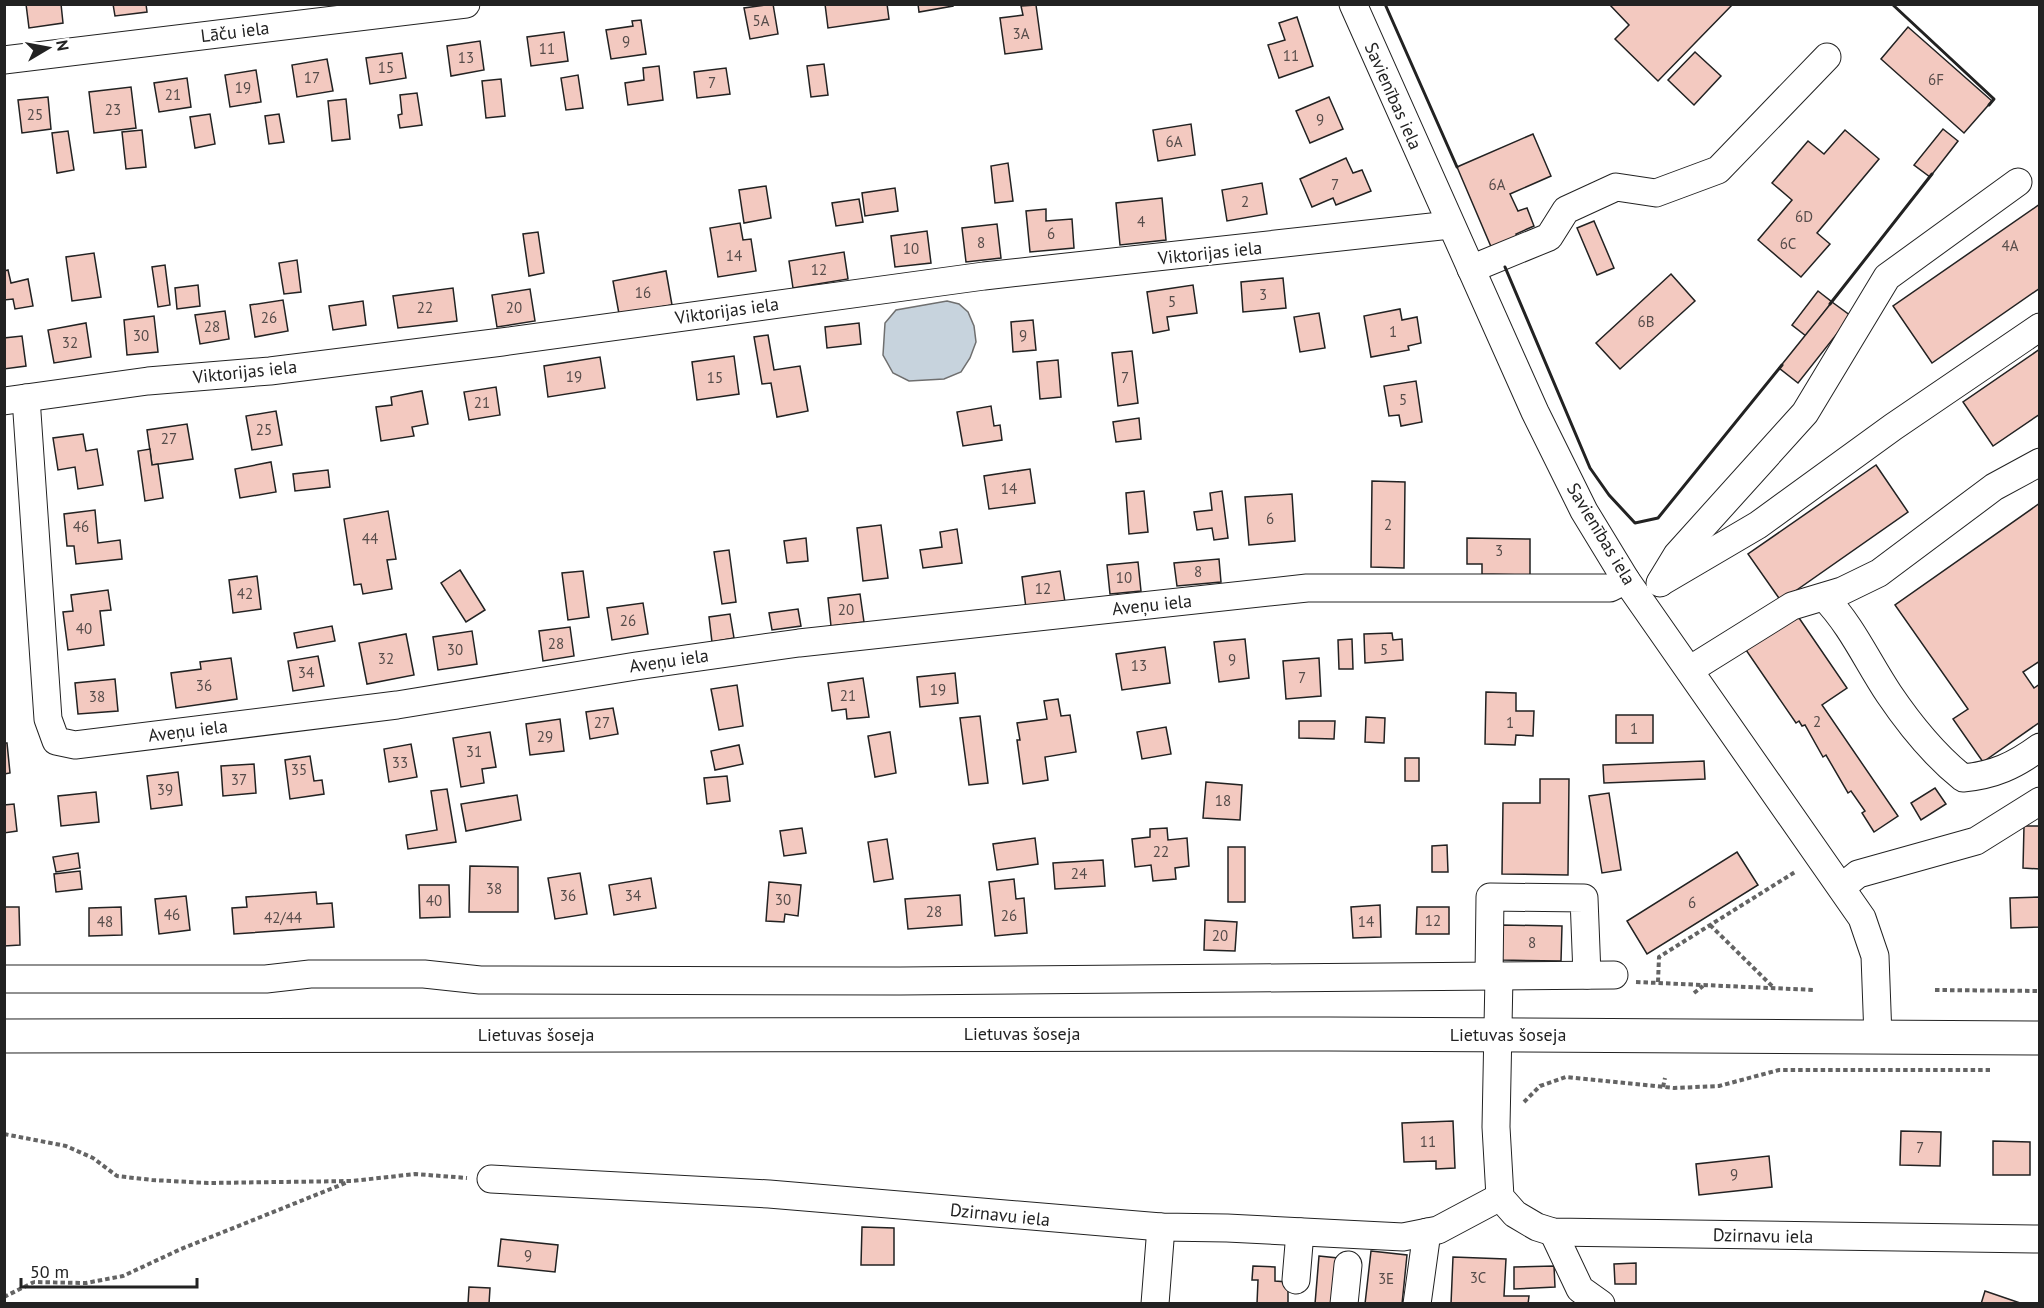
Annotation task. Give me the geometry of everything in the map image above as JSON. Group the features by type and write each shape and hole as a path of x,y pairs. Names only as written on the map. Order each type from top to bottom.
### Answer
{"main road":[{"name":"Lietuvas šoseja","path":"4,1036 1498,1035 2040,1038"}],"street":[{"name":"Lāču iela","path":"4,60 466,4"},
{"name":"Savienības iela","path":"1353,4 1470,269 1558,462 1584,511 1643,587 1691,669 1862,918 1875,956 1878,1037"},
{"path":"1470,269 1549,237 1566,210 1616,187 1656,193 1718,170 1827,57"},
{"path":"1643,587 1677,555 1805,413 1887,277 2019,182"},
{"name":"Viktorijas iela","path":"15,400 148,381 270,370 502,342 984,276 1450,225"},
{"path":"1643,587 1758,525 1893,427 2040,327"},
{"name":"Aveņu iela","path":"15,400 48,719 56,741 75,745 397,705 636,666 799,644 1284,590 1381,586 1643,587"},
{"path":"1691,669 1792,606 1842,591 1879,573 1994,487 2040,462"},
{"path":"1824,597 1837,610 1870,660 1888,693 1937,757 1963,777 1989,776 2024,759 2040,747"},
{"path":"1842,887 1858,874 1976,841 2040,801"},
{"path":"1500,1197 1496,1127 1498,1035 1490,897 1584,898 1587,975"},
{"path":"4,979 266,979 310,974 424,974 480,980 900,981 1614,975"},
{"name":"Dzirnavu iela","path":"491,1179 769,1194 1161,1227 1402,1237 1438,1230 1500,1197 1515,1214 1537,1227 1554,1232 2040,1239"},
{"path":"1155,1304 1161,1227"},
{"path":"1296,1280 1300,1232"},
{"path":"1417,1304 1427,1232"},
{"path":"1554,1232 1580,1289 1600,1304"},
{"path":"1344,1304 1348,1265"}],"path":[{"path":"1658,982 1659,957 1795,872"},
{"path":"1710,925 1775,988"},
{"path":"1614,975 1624,982 1815,990"},
{"path":"1694,993 1703,986"},
{"path":"1935,990 2040,991"},
{"path":"1524,1102 1540,1086 1566,1077 1663,1087 1719,1086 1779,1070 1990,1070"},
{"path":"1663,1087 1665,1078"},
{"path":"4,1134 66,1146 93,1158 117,1176 208,1183 352,1181 415,1174 491,1179"},
{"path":"4,1296 34,1282 86,1283 123,1276 181,1249 352,1181"}],"shaded area":[{"path":"947,301 959,304 968,312 974,326 976,342 961,372 944,379 909,381 893,373 883,355 885,323 896,310"}],"building":[{"path":"26,4 61,4 63,23 29,28"},
{"path":"113,4 146,4 147,12 115,16"},
{"path":"773,4 778,34 750,39 744,8"},
{"path":"825,4 887,4 889,19 828,28"},
{"path":"918,4 953,4 953,6 919,12"},
{"path":"1609,4 1733,4 1658,81 1615,39 1629,25"},
{"path":"1036,5 1042,49 1005,54 1000,18 1023,15 1021,6"},
{"path":"1297,17 1313,66 1279,78 1268,45 1285,40 1279,23"},
{"path":"641,20 646,54 611,59 606,30 633,26 632,21"},
{"path":"1908,27 1992,101 1964,133 1881,59"},
{"path":"564,32 568,61 531,66 527,37"},
{"path":"480,41 484,70 451,76 447,46"},
{"path":"1695,52 1721,76 1694,105 1668,80"},
{"path":"402,53 406,78 370,84 366,58"},
{"path":"327,59 333,91 297,97 292,65"},
{"path":"824,64 828,95 811,97 807,66"},
{"path":"659,66 663,100 628,105 625,83 644,80 643,68"},
{"path":"726,68 730,94 697,98 694,72"},
{"path":"256,70 261,102 230,107 225,75"},
{"path":"578,75 583,108 566,110 561,78"},
{"path":"187,78 191,107 159,112 154,83"},
{"path":"501,79 505,116 486,118 482,81"},
{"path":"131,87 136,128 94,133 89,92"},
{"path":"417,93 422,125 400,128 398,115 402,114 400,95"},
{"path":"48,97 51,129 22,133 18,100"},
{"path":"1329,97 1343,129 1310,143 1296,111"},
{"path":"346,99 350,139 332,141 328,101"},
{"path":"210,114 215,144 195,148 190,117"},
{"path":"279,114 284,142 269,144 265,116"},
{"path":"1191,124 1195,155 1158,161 1153,130"},
{"path":"1943,129 1958,141 1930,177 1914,165"},
{"path":"142,130 146,167 126,169 122,132"},
{"path":"1845,130 1879,159 1817,233 1830,244 1801,277 1758,240 1792,200 1772,183 1808,141 1824,154"},
{"path":"68,131 74,170 57,173 52,133"},
{"path":"1533,134 1551,176 1510,194 1518,211 1527,208 1534,226 1516,234 1518,238 1492,249 1457,167"},
{"path":"1346,158 1353,173 1362,170 1371,191 1336,205 1333,198 1312,207 1300,179"},
{"path":"1008,163 1013,201 995,203 991,166"},
{"path":"1262,183 1267,214 1227,221 1222,190"},
{"path":"766,186 771,218 744,223 739,190"},
{"path":"895,188 898,211 865,216 862,193"},
{"path":"1162,198 1166,240 1120,245 1116,203"},
{"path":"859,199 863,222 836,226 832,203"},
{"path":"2040,204 2040,288 1932,363 1893,306"},
{"path":"1046,209 1046,221 1072,219 1074,248 1030,252 1026,211"},
{"path":"1594,221 1614,268 1597,275 1577,228"},
{"path":"740,223 743,240 751,239 756,271 718,277 710,228"},
{"path":"997,224 1001,258 966,262 962,228"},
{"path":"927,231 931,263 895,267 891,236"},
{"path":"538,232 544,273 529,276 523,234"},
{"path":"844,252 848,279 793,288 789,261"},
{"path":"94,253 101,297 72,301 66,257"},
{"path":"297,260 301,292 284,294 279,263"},
{"path":"165,265 170,305 158,307 152,267"},
{"path":"8,270 11,283 28,279 33,306 15,309 13,299 4,300 4,271"},
{"path":"666,271 672,305 619,314 613,281"},
{"path":"1671,274 1695,301 1620,369 1596,343"},
{"path":"1283,278 1286,308 1243,312 1241,282"},
{"path":"198,285 200,306 177,309 175,288"},
{"path":"1193,285 1197,313 1167,317 1169,330 1153,333 1147,292"},
{"path":"453,288 457,321 398,328 393,296"},
{"path":"530,289 535,321 497,327 492,295"},
{"path":"1818,291 1832,302 1806,336 1792,325"},
{"path":"283,300 288,331 255,337 250,305"},
{"path":"363,301 366,325 333,330 329,306"},
{"path":"1832,302 1851,316 1798,383 1779,368"},
{"path":"1400,309 1402,320 1417,317 1421,343 1408,346 1409,350 1371,357 1364,316"},
{"path":"225,311 229,339 200,344 195,315"},
{"path":"1319,313 1325,348 1300,352 1294,317"},
{"path":"154,316 158,352 127,355 124,320"},
{"path":"1033,320 1036,350 1013,352 1011,322"},
{"path":"86,323 91,357 54,363 48,330"},
{"path":"859,323 861,344 827,348 825,327"},
{"path":"768,335 774,370 800,366 808,411 777,417 771,383 762,384 754,337"},
{"path":"22,336 26,366 4,369 4,338"},
{"path":"2040,349 2040,414 1993,446 1963,402"},
{"path":"1132,351 1138,403 1118,406 1112,353"},
{"path":"734,356 739,394 697,400 692,362"},
{"path":"600,357 605,388 548,397 544,366"},
{"path":"1058,360 1061,397 1040,399 1037,362"},
{"path":"1416,381 1422,422 1401,426 1399,415 1389,416 1384,386"},
{"path":"496,387 500,415 469,420 464,392"},
{"path":"422,391 428,424 412,427 414,436 381,441 376,407 392,405 391,397"},
{"path":"991,406 994,426 1000,425 1002,440 963,446 957,412"},
{"path":"276,411 282,445 252,450 246,416"},
{"path":"1139,418 1141,439 1116,442 1113,422"},
{"path":"187,424 193,459 152,465 147,430"},
{"path":"83,434 86,451 97,449 103,485 78,489 75,467 58,470 53,438"},
{"path":"150,449 152,465 158,464 163,498 145,501 138,451"},
{"path":"271,462 276,492 240,498 235,469"},
{"path":"1876,465 1908,512 1781,601 1748,554"},
{"path":"1030,469 1035,503 989,509 984,476"},
{"path":"328,470 330,487 295,491 293,474"},
{"path":"1372,481 1405,482 1404,568 1371,567"},
{"path":"1144,491 1148,532 1129,534 1126,493"},
{"path":"1222,491 1228,538 1214,540 1212,528 1197,530 1194,512 1212,510 1210,493"},
{"path":"1292,494 1295,541 1249,545 1245,497"},
{"path":"2040,503 2040,661 2023,672 2034,688 2040,684 2040,722 1983,762 1953,719 1968,709 1895,605"},
{"path":"95,510 98,543 120,540 122,559 76,564 74,546 67,546 64,514"},
{"path":"388,511 396,559 387,560 392,589 363,594 361,584 354,585 344,519"},
{"path":"881,525 888,578 863,581 857,528"},
{"path":"957,529 962,563 923,568 920,550 942,547 940,532"},
{"path":"806,538 808,561 787,563 784,541"},
{"path":"1467,538 1530,539 1530,575 1482,574 1482,564 1467,564"},
{"path":"729,550 736,602 722,604 714,552"},
{"path":"1219,559 1221,582 1177,586 1174,563"},
{"path":"1138,562 1141,591 1110,594 1107,565"},
{"path":"460,570 485,610 466,622 441,583"},
{"path":"583,571 589,617 568,620 562,573"},
{"path":"1060,571 1065,602 1026,608 1022,577"},
{"path":"257,576 261,609 233,613 229,580"},
{"path":"108,590 111,610 100,611 104,645 68,650 63,612 73,611 71,595"},
{"path":"860,594 864,622 831,626 828,598"},
{"path":"643,603 648,634 612,640 607,608"},
{"path":"798,609 801,626 772,630 769,613"},
{"path":"730,614 734,638 712,642 709,617"},
{"path":"1797,615 1847,688 1822,705 1898,816 1874,832 1862,813 1865,811 1851,791 1848,793 1826,755 1823,757 1805,725 1802,726 1799,721 1796,723 1746,650"},
{"path":"332,626 335,641 297,648 294,633"},
{"path":"570,627 574,656 543,661 539,631"},
{"path":"472,631 477,664 438,670 433,637"},
{"path":"1392,633 1393,640 1402,639 1403,660 1365,663 1364,634"},
{"path":"406,634 414,675 367,684 359,643"},
{"path":"1245,639 1249,678 1219,682 1214,642"},
{"path":"1352,639 1353,669 1339,669 1338,640"},
{"path":"1165,647 1170,683 1122,690 1116,654"},
{"path":"318,656 324,686 293,691 288,661"},
{"path":"231,658 237,699 176,708 171,673 201,669 200,662"},
{"path":"1319,658 1321,696 1286,699 1283,661"},
{"path":"955,673 958,703 920,707 917,677"},
{"path":"863,678 869,717 847,719 846,709 832,711 828,683"},
{"path":"115,679 118,711 78,714 75,683"},
{"path":"737,685 743,726 719,730 711,689"},
{"path":"1486,692 1516,693 1516,711 1534,711 1533,736 1516,735 1515,745 1485,744"},
{"path":"1058,699 1061,716 1070,715 1076,752 1045,757 1048,780 1023,784 1017,723 1047,719 1044,701"},
{"path":"613,708 618,734 590,739 586,712"},
{"path":"1616,715 1653,715 1653,743 1616,743"},
{"path":"980,716 988,783 969,785 960,718"},
{"path":"1366,717 1385,718 1384,743 1365,742"},
{"path":"560,719 564,751 530,755 526,724"},
{"path":"1299,721 1335,721 1334,739 1299,738"},
{"path":"1166,727 1171,754 1142,759 1137,732"},
{"path":"490,732 496,767 482,769 484,783 461,787 453,738"},
{"path":"890,732 896,773 875,777 868,736"},
{"path":"4,743 7,743 10,773 4,774"},
{"path":"411,744 417,777 389,782 384,749"},
{"path":"739,745 743,764 715,770 711,751"},
{"path":"310,756 314,781 322,780 324,794 290,799 285,760"},
{"path":"1405,758 1419,758 1419,781 1405,781"},
{"path":"1704,761 1705,779 1604,783 1603,765"},
{"path":"254,764 256,793 223,796 221,766"},
{"path":"178,772 182,805 151,809 147,776"},
{"path":"727,776 730,801 707,804 704,778"},
{"path":"1540,779 1569,779 1568,875 1502,874 1503,803 1540,803"},
{"path":"1206,782 1242,785 1240,820 1203,818"},
{"path":"1935,788 1946,804 1921,820 1911,803"},
{"path":"447,789 456,842 408,849 406,835 437,830 431,791"},
{"path":"96,792 99,822 61,826 58,796"},
{"path":"1609,793 1621,870 1602,873 1589,796"},
{"path":"517,795 521,820 466,831 461,804"},
{"path":"14,804 17,831 4,833 4,805"},
{"path":"2024,826 2040,826 2040,869 2023,868"},
{"path":"802,828 806,853 784,856 780,831"},
{"path":"1167,828 1168,840 1187,838 1189,866 1175,868 1176,879 1153,881 1151,865 1135,867 1132,839 1150,837 1150,829"},
{"path":"1035,838 1038,864 997,870 993,844"},
{"path":"887,839 893,879 874,882 868,842"},
{"path":"1447,845 1448,872 1432,872 1432,846"},
{"path":"1228,847 1245,847 1245,902 1228,902"},
{"path":"1737,852 1758,885 1647,954 1627,921"},
{"path":"78,853 80,868 56,872 53,857"},
{"path":"1103,860 1105,886 1055,889 1053,863"},
{"path":"470,866 518,867 518,912 469,912"},
{"path":"80,871 82,889 56,892 54,874"},
{"path":"580,873 587,914 555,919 548,878"},
{"path":"651,878 656,908 614,915 609,885"},
{"path":"1014,879 1016,899 1024,898 1027,933 995,936 989,882"},
{"path":"769,882 801,885 798,916 785,914 784,922 766,921"},
{"path":"419,885 449,885 450,917 420,918"},
{"path":"316,892 317,904 332,903 334,927 234,934 232,908 247,907 246,897"},
{"path":"960,895 962,925 908,929 905,899"},
{"path":"186,896 190,930 159,934 155,899"},
{"path":"2040,897 2040,927 2011,928 2010,898"},
{"path":"1380,905 1381,937 1353,938 1351,907"},
{"path":"4,907 19,907 20,945 4,946"},
{"path":"121,907 122,935 89,936 89,908"},
{"path":"1417,907 1449,907 1449,934 1416,934"},
{"path":"1205,920 1237,922 1235,951 1204,950"},
{"path":"1502,925 1562,926 1561,961 1501,960"},
{"path":"1453,1121 1455,1168 1436,1169 1436,1161 1404,1162 1402,1123"},
{"path":"1901,1131 1941,1132 1940,1166 1900,1165"},
{"path":"1993,1141 2030,1142 2030,1175 1993,1175"},
{"path":"1769,1156 1772,1187 1699,1195 1696,1164"},
{"path":"862,1227 894,1228 894,1265 861,1265"},
{"path":"501,1239 558,1245 555,1272 498,1266"},
{"path":"1371,1251 1407,1255 1402,1304 1365,1304"},
{"path":"1319,1256 1338,1258 1334,1304 1315,1304"},
{"path":"1453,1257 1506,1259 1504,1296 1529,1296 1528,1304 1451,1304"},
{"path":"1636,1263 1636,1284 1615,1284 1614,1264"},
{"path":"1253,1266 1275,1267 1275,1281 1288,1282 1288,1304 1257,1304 1258,1280 1252,1280"},
{"path":"1554,1266 1555,1287 1514,1289 1514,1267"},
{"path":"469,1287 490,1288 489,1304 468,1304"},
{"path":"1985,1291 2023,1304 1981,1304"}],"wall":[{"path":"1385,4 1457,167"},
{"path":"1892,4 1994,99 1989,105"},
{"path":"1830,304 1932,174"},
{"path":"1505,267 1590,468 1609,495 1635,523 1658,518 1782,365"}]}
